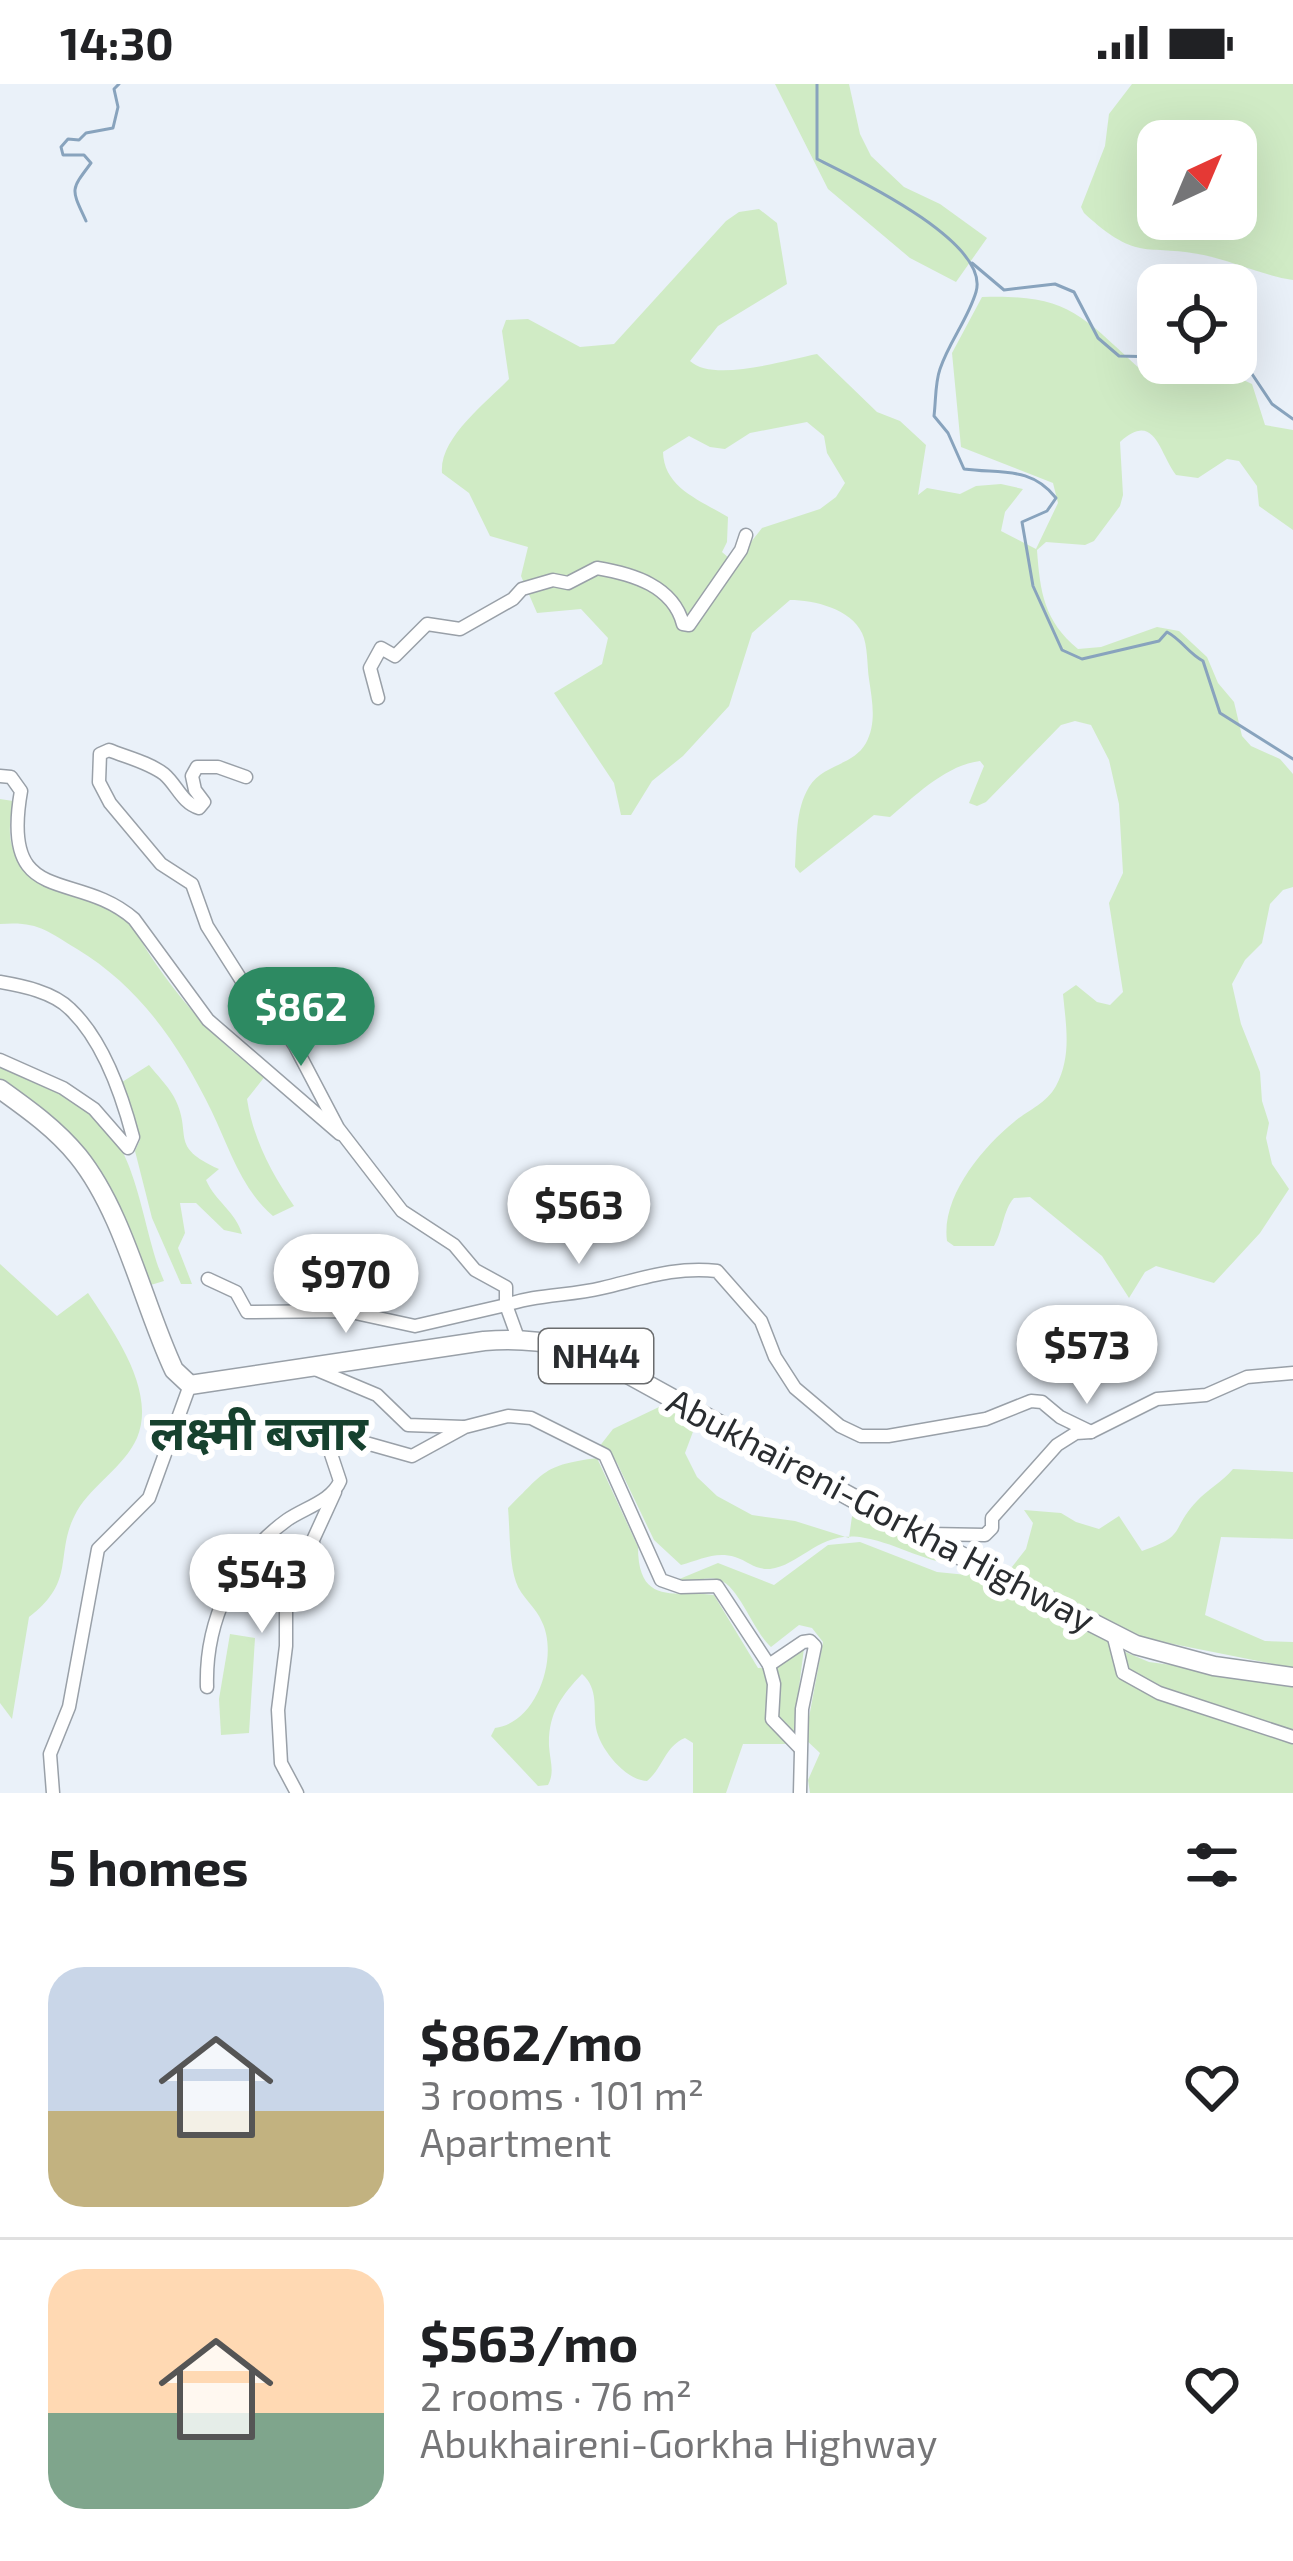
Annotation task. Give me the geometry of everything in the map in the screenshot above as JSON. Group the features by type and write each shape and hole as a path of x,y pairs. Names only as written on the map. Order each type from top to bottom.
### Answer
{"main road":[{"path":"0,1089 54,1130 82,1161 119,1235 174,1370 190,1384"},
{"name":"Abukhaireni-Gorkha Highway","path":"190,1384 518,1339 588,1352 918,1534 1113,1634 1172,1656 1293,1677"}],"street":[{"path":"378,698 370,668 381,648 394,656 427,624 460,629 522,589 553,580 568,583 597,568 638,578 662,592 679,608 683,625 689,625 741,550 746,535"},
{"path":"246,777 218,767 197,767 192,776 204,802 199,808 190,806 164,774 109,750 100,754 100,782 110,802 161,865 192,884 207,926 247,989 270,1008 283,1027 346,1138 403,1210 454,1245 475,1270 506,1287 506,1305 518,1339"},
{"path":"0,776 11,777 21,791 13,837 24,866 50,885 121,907 208,1020 346,1138"},
{"path":"0,982 59,1000 83,1025 124,1106 134,1137 128,1148 94,1109 63,1088 0,1060"},
{"path":"208,1279 236,1292 247,1312 346,1311 415,1326 538,1294 598,1289 684,1268 717,1271 761,1322 795,1388 841,1426 861,1436 888,1436 986,1418 1030,1401 1042,1402 1090,1432"},
{"path":"315,1369 377,1395 408,1425 465,1426 508,1416 530,1418 605,1455 661,1580 681,1588 717,1586 770,1665 772,1719 800,1748"},
{"path":"918,1534 985,1534 992,1528 992,1518 1057,1445 1076,1433 1090,1432 1157,1400 1206,1395 1247,1377 1293,1373"},
{"path":"52,1793 50,1754 69,1707 98,1549 149,1498 190,1384"},
{"path":"297,1793 281,1763 278,1709 286,1610 314,1570 313,1540 340,1481 329,1451 341,1436 412,1456 465,1426"},
{"path":"207,1687 206,1662 214,1629 232,1581 251,1550 286,1521 336,1491"},
{"path":"1113,1634 1123,1673 1159,1693 1293,1737"},
{"path":"770,1665 803,1642 814,1646 802,1708 800,1793"}],"green space":[{"path":"775,84 849,84 860,134 871,156 904,187 940,204 987,238 956,282 910,258 828,189"},
{"path":"1132,84 1293,84 1293,280 1257,271 1257,264 1133,246 1103,229 1081,207 1105,146 1109,114"},
{"path":"759,209 777,223 787,284 718,326 690,361 732,370 817,354 877,412 900,421 926,445 918,495 927,488 960,494 976,486 1001,484 1023,489 1005,512 1001,531 1036,549 1058,503 1053,483 961,447 952,353 982,297 1035,299 1071,312 1137,366 1137,384 1252,384 1265,425 1293,430 1293,530 1259,506 1257,486 1239,461 1227,459 1198,478 1176,475 1155,438 1141,431 1120,442 1123,495 1094,541 1085,545 1046,542 1037,550 1046,605 1058,628 1078,649 1101,647 1157,627 1179,631 1207,657 1218,683 1234,702 1242,736 1251,746 1280,759 1293,774 1293,887 1270,904 1262,943 1245,960 1232,984 1260,1072 1272,1164 1289,1189 1260,1233 1214,1283 1156,1266 1145,1272 1129,1298 1102,1256 1030,1197 1014,1198 1010,1203 994,1246 954,1246 947,1241 950,1208 977,1159 1056,1086 1066,1052 1063,994 1076,985 1097,1002 1110,1005 1123,992 1109,903 1123,873 1119,804 1109,760 1091,725 1075,721 1061,725 977,806 969,803 984,766 980,761 955,768 890,817 874,815 800,873 795,867 804,796 815,779 860,751 872,728 873,711 865,643 857,625 831,608 790,600 752,633 729,706 683,756 652,781 631,815 621,815 614,783 554,693 602,664 608,638 581,609 537,613 521,576 528,547 490,536 469,493 442,473 456,434 509,379 502,331 506,320 528,319 580,347 614,344 739,212","holes":["807,422 824,436 827,453 845,483 836,497 820,509 762,528 740,556 730,559 722,552 728,517 677,484 663,452 689,436 725,449 750,433"]},
{"path":"0,799 13,801 11,840 21,862 45,881 101,903 126,919 200,1019 232,1051 266,1075 247,1099 250,1114 264,1156 294,1206 273,1216 252,1193 186,1064 156,1020 120,981 49,932 23,924 0,924"},
{"path":"0,1064 69,1097 107,1127 130,1168 164,1281 144,1287 106,1191 0,1086"},
{"path":"149,1065 174,1097 187,1146 219,1169 206,1180 242,1234 224,1230 196,1203 180,1203 185,1233 178,1248 192,1284 181,1284 152,1218 135,1151 140,1140 119,1084"},
{"path":"0,1264 57,1316 88,1293 129,1362 137,1381 142,1420 124,1458 77,1511 54,1591 29,1617 12,1719 0,1703"},
{"path":"659,1407 684,1410 697,1421 685,1453 697,1477 717,1496 752,1515 795,1521 846,1537 770,1569 721,1555 681,1565 654,1540 617,1463 599,1447 613,1429"},
{"path":"597,1458 638,1547 645,1580 653,1588 714,1595 758,1668 776,1667 804,1648 795,1719 799,1749 792,1744 743,1744 726,1793 693,1793 693,1743 685,1738 673,1746 647,1781 622,1769 598,1736 593,1692 582,1674 553,1715 548,1785 538,1786 491,1736 533,1701 548,1653 542,1622 514,1574 508,1508 546,1472"},
{"path":"1233,1469 1293,1472 1293,1539 1221,1537 1205,1615 1265,1641 1293,1642 1293,1668 1138,1637 1008,1572 1026,1549 1033,1523 1024,1510 1061,1513 1099,1529 1119,1516 1142,1551 1172,1536 1197,1501"},
{"path":"854,1502 963,1565 865,1538 849,1537"},
{"path":"860,1542 937,1572 967,1575 973,1566 1093,1627 1123,1651 1149,1662 1293,1681 1293,1793 810,1793 808,1780 820,1753 805,1739 823,1642 812,1628 799,1625 771,1647 724,1582 677,1580 718,1563 774,1585 828,1545"},
{"path":"230,1634 255,1638 249,1733 221,1735 219,1699"}],"waterway":[{"path":"86,221 75,190 91,163 84,155 63,155 61,147 68,139 113,128 118,107 114,89 119,84"},
{"path":"817,84 817,159 916,214 963,253 975,273 973,302 938,374 934,416 948,433 964,469 1026,476 1056,498 1047,511 1022,522 1033,586 1062,650 1082,659 1159,641 1167,632 1203,661 1220,713 1293,759"},
{"path":"972,263 1004,290 1055,284 1074,292 1098,338 1119,356 1137,356"},
{"path":"1257,382 1272,404 1293,419"}],"district":[{"name":"लक्ष्मी बजार","path":"259,1433"}]}
